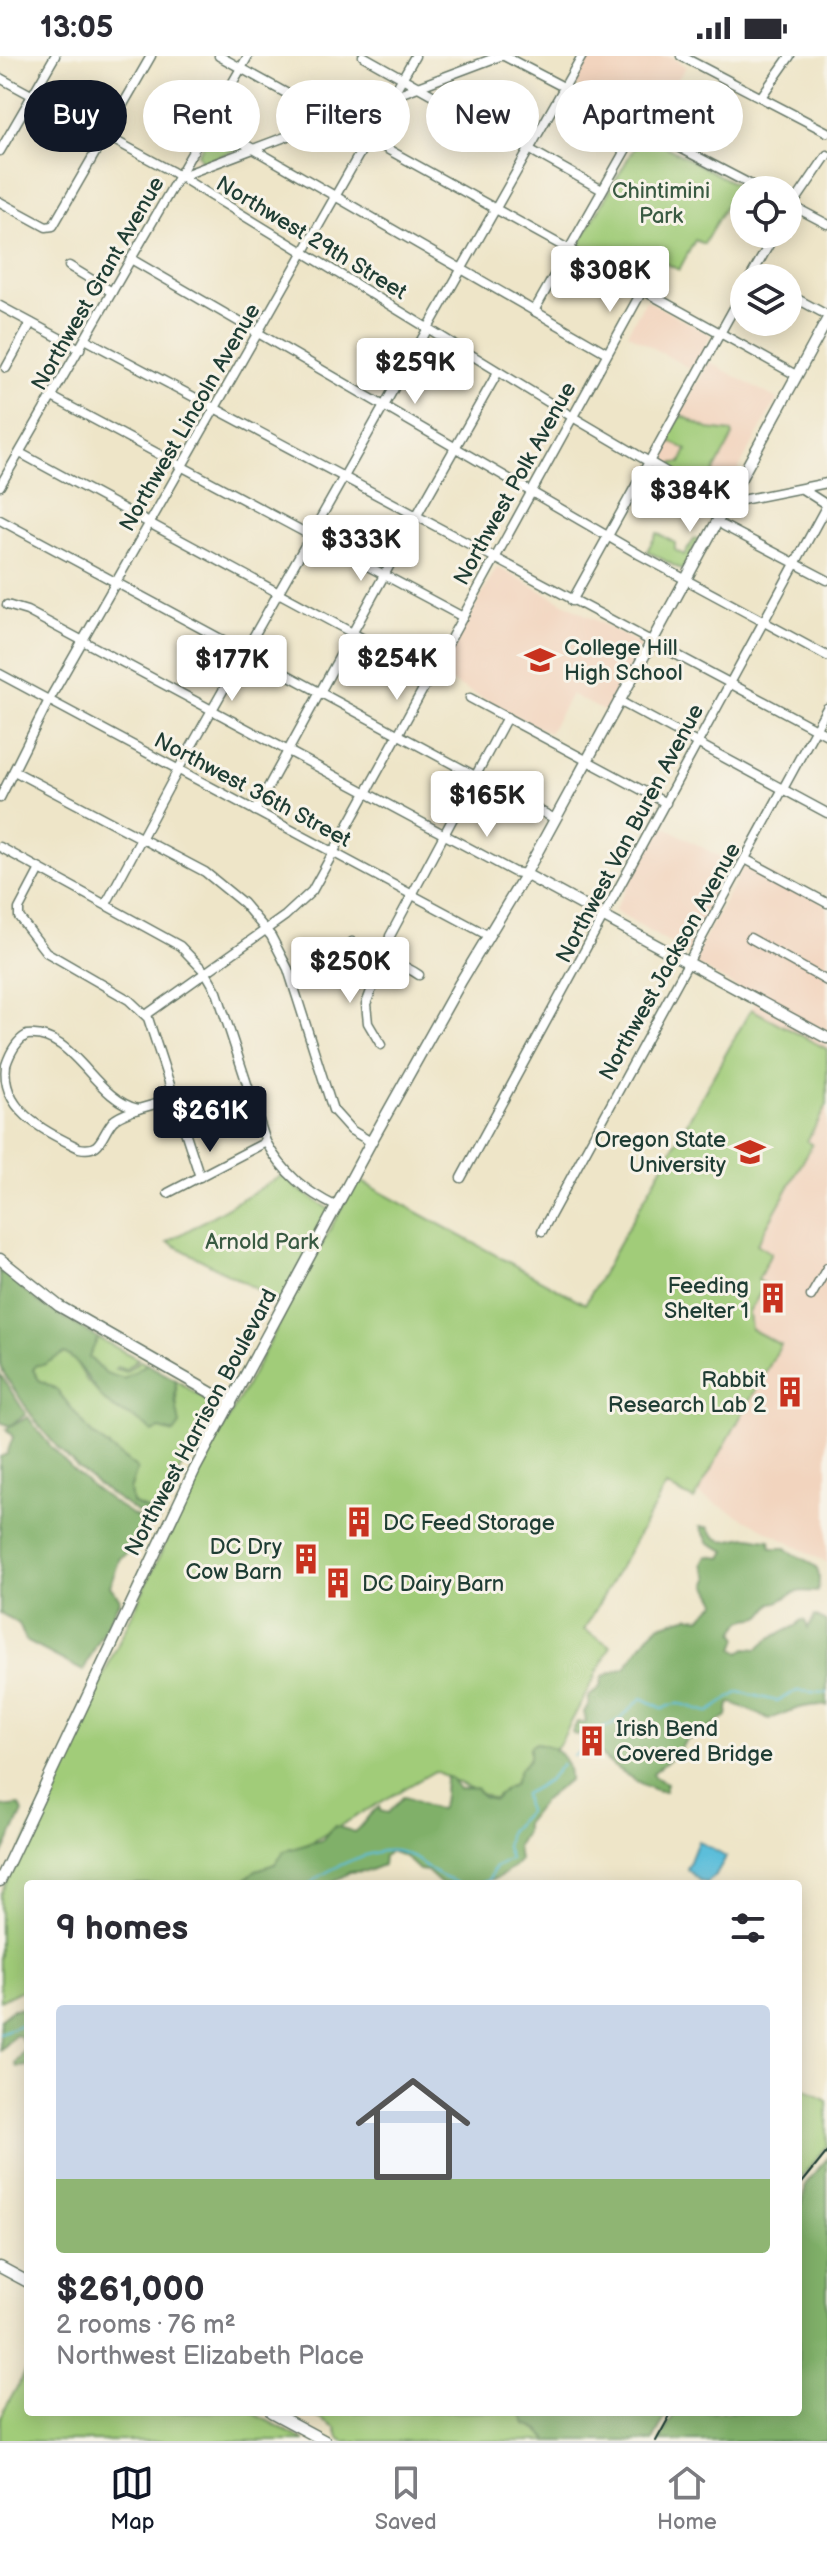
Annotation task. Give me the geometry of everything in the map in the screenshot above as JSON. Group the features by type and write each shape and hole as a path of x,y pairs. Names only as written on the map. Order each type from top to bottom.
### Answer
{"main road":[{"name":"Northwest Harrison Boulevard","path":"0,1881 149,1562 231,1404 371,1142 489,936 520,873 555,819 827,317"},
{"path":"520,873 827,1038"},
{"path":"0,1259 59,1306 231,1404"},
{"path":"0,2267 24,2280"},
{"path":"278,2416 325,2441"}],"street":[{"path":"42,80 55,56"},
{"path":"127,98 151,56"},
{"path":"219,56 276,88"},
{"name":"Northwest Grant Avenue","path":"235,80 248,56"},
{"path":"363,56 426,91"},
{"name":"Northwest Lincoln Avenue","path":"403,78 415,56"},
{"path":"410,90 502,56 555,82"},
{"path":"568,80 582,56"},
{"path":"761,97 790,56"},
{"path":"685,57 827,132"},
{"name":"Northwest 29th Street","path":"0,78 24,91"},
{"path":"539,131 555,103"},
{"path":"0,151 24,111"},
{"name":"Northwest 29th Street","path":"127,148 648,462 709,497 727,503"},
{"path":"260,151 607,353"},
{"path":"0,202 51,227 96,152"},
{"name":"Northwest Grant Avenue","path":"0,485 194,152"},
{"path":"179,177 244,152"},
{"name":"Northwest Lincoln Avenue","path":"0,798 49,700 359,152"},
{"path":"392,152 796,375"},
{"path":"106,904 178,770 527,152"},
{"path":"534,152 602,190"},
{"path":"534,311 624,152"},
{"path":"689,152 734,176"},
{"path":"802,189 827,155"},
{"path":"190,158 199,169"},
{"path":"802,213 827,224"},
{"path":"131,259 684,580 827,656"},
{"path":"69,266 112,292"},
{"name":"Northwest Polk Avenue","path":"146,1015 305,899 642,291"},
{"path":"802,302 827,317"},
{"path":"0,306 80,349"},
{"path":"572,601 730,315"},
{"path":"6,368 31,323"},
{"path":"85,339 827,735"},
{"path":"255,811 498,372"},
{"path":"52,397 461,616"},
{"path":"20,453 430,675"},
{"path":"727,503 827,483"},
{"path":"802,489 827,505"},
{"name":"Northwest Van Buren Avenue","path":"461,1178 827,505"},
{"path":"0,520 555,819"},
{"path":"724,526 827,580"},
{"path":"7,605 27,611 83,640 520,873"},
{"name":"Northwest 36th Street","path":"0,674 489,936"},
{"path":"470,698 666,803"},
{"path":"619,701 827,813"},
{"name":"Northwest Jackson Avenue","path":"542,1231 827,708"},
{"path":"381,1045 368,1023 366,1009 368,996 383,972 390,936 507,717"},
{"path":"14,771 214,878 243,903 266,930 288,969 333,1110 351,1130 371,1142"},
{"path":"0,847 180,946 206,973 217,992 266,1142 295,1181 337,1207"},
{"path":"745,859 827,903"},
{"path":"40,869 19,909 19,917 46,952 129,1000 146,1015 200,1177"},
{"path":"750,938 827,981"},
{"path":"352,942 369,954 401,963 419,975"},
{"path":"138,1109 114,1100 70,1052 39,1035 27,1035 20,1039 6,1067 6,1093 17,1112 79,1148 89,1150 98,1146 116,1119 173,1099"},
{"path":"114,1100 116,1119"},
{"path":"168,1193 266,1142"},
{"path":"811,1296 827,1268"}],"shaded area":[{"path":"589,56 670,56 686,67 677,80 576,80"},
{"path":"646,300 711,335 692,370 627,333"},
{"path":"709,362 777,399 725,494 718,495 655,460"},
{"name":"College Hill High School","path":"497,567 642,645 605,712 571,694 549,733 438,675"},
{"path":"660,824 738,867 690,955 614,911"},
{"name":"Oregon State University","path":"746,861 827,905 827,1563 698,1494 694,1501 666,1485 588,1307 757,999 692,962"}],"green space":[{"path":"199,152 231,152 202,162"},
{"name":"Chintimini Park","path":"632,152 676,152 730,181 730,198 704,244 695,240 679,270 665,263 651,289 578,246"},
{"path":"681,415 708,429 732,432 733,436 708,482 708,488 670,469 674,463 681,463 687,450 667,440"},
{"path":"657,533 675,543 675,550 684,555 695,538 699,540 682,570 647,551"},
{"path":"751,1009 827,1049 827,1105 807,1141 812,1145 757,1244 771,1253 758,1280 765,1284 749,1313 751,1329 781,1345 694,1500 666,1486 584,1630 611,1646 559,1745 494,1800 435,1771 246,1880 24,1880 24,1989 0,2001 0,1895 193,1485 357,1179 585,1304"},
{"name":"Arnold Park","path":"283,1175 330,1210 280,1302 168,1242"},
{"path":"0,1270 42,1305 98,1338 89,1357 105,1373 124,1379 147,1364 176,1380 175,1398 180,1425 174,1433 160,1429 152,1432 110,1406 70,1356 64,1353 43,1365 36,1365 33,1370 39,1380 56,1389 91,1433 137,1469 130,1490 132,1503 152,1512 151,1520 111,1495 76,1466 45,1433 8,1380 0,1363"},
{"path":"98,1338 138,1359 125,1370 115,1369 126,1372 140,1361 147,1364 124,1379 104,1371 94,1365 89,1357"},
{"path":"64,1353 73,1357 87,1381 108,1404 142,1420 177,1417 176,1380 214,1406 166,1496 166,1504 157,1523 151,1520 153,1516 147,1509 132,1503 130,1491 137,1469 91,1433 56,1389 39,1380 33,1370 36,1365 43,1365"},
{"path":"0,1374 26,1414 10,1426 0,1422"},
{"path":"28,1417 52,1448 79,1475 142,1520 141,1537 135,1548 120,1558 110,1586 120,1599 83,1671 26,1641 19,1624 0,1613 0,1457 7,1454 13,1437 6,1429"},
{"path":"700,1527 708,1527 718,1539 728,1541 744,1537 770,1540 771,1548 786,1548 815,1567 819,1581 817,1592 793,1593 772,1603 760,1617 743,1620 734,1632 738,1638 734,1649 740,1653 746,1648 758,1649 770,1638 796,1626 801,1620 808,1628 815,1616 827,1622 827,1706 805,1707 769,1719 729,1704 727,1716 685,1741 679,1752 653,1773 654,1777 667,1783 665,1791 658,1790 638,1782 608,1761 597,1749 594,1737 572,1733 577,1722 586,1721 584,1712 589,1705 589,1697 600,1687 603,1676 625,1668 660,1625 689,1616 700,1618 717,1602 707,1584 709,1578 703,1564 707,1556 722,1558 726,1551 709,1543"},
{"path":"536,1743 543,1744 560,1754 567,1766 569,1780 544,1800 525,1824 525,1832 517,1846 519,1861 502,1875 490,1880 437,1880 427,1871 419,1870 404,1856 390,1851 384,1856 383,1865 368,1871 350,1872 337,1880 245,1880 256,1870 275,1864 284,1851 322,1840 335,1826 355,1832 375,1810 380,1807 380,1811 388,1813 403,1797 440,1809 446,1777 451,1778 459,1789 476,1788 483,1797 494,1800 505,1788 514,1785 520,1769 530,1758 530,1747"},
{"path":"20,1805 23,1812 0,1860 0,1807"},
{"path":"24,2008 24,2044 19,2035 15,2035 0,2050 0,2019 12,2009"},
{"path":"24,2051 24,2066 15,2064"},
{"path":"802,2087 827,2101 827,2145 802,2177"},
{"path":"827,2158 827,2441 660,2441 673,2416 802,2416 802,2204 806,2184"},
{"path":"24,2374 24,2416 258,2416 305,2441 0,2441 0,2418"},
{"path":"315,2416 522,2416 549,2441 344,2441 339,2438 336,2428"},
{"path":"523,2416 666,2416 653,2441 549,2441 537,2428 526,2424"}],"water":[{"path":"698,1841 726,1857 710,1880 699,1880 687,1869"}],"waterway":[{"path":"574,1755 642,1698 664,1709 681,1704 709,1712 739,1692 777,1701 797,1691 827,1693"},
{"path":"489,1880 494,1868 510,1859 506,1847 509,1831 527,1812 524,1794 548,1781 562,1764"},
{"path":"316,1880 351,1860 387,1851 409,1855 451,1880"},
{"path":"0,2033 24,2024"}],"railway":[{"path":"802,2183 827,2152"},
{"path":"656,2441 670,2416"}],"place":[{"name":"College Hill High School","path":"540,660"},
{"name":"Oregon State University","path":"750,1152"},
{"name":"Feeding Shelter 1","path":"773,1298"},
{"name":"Rabbit Research Lab 2","path":"790,1392"},
{"name":"DC Feed Storage","path":"359,1522"},
{"name":"DC Dry Cow Barn","path":"306,1559"},
{"name":"DC Dairy Barn","path":"338,1583"},
{"name":"Irish Bend Covered Bridge","path":"592,1741"}]}
